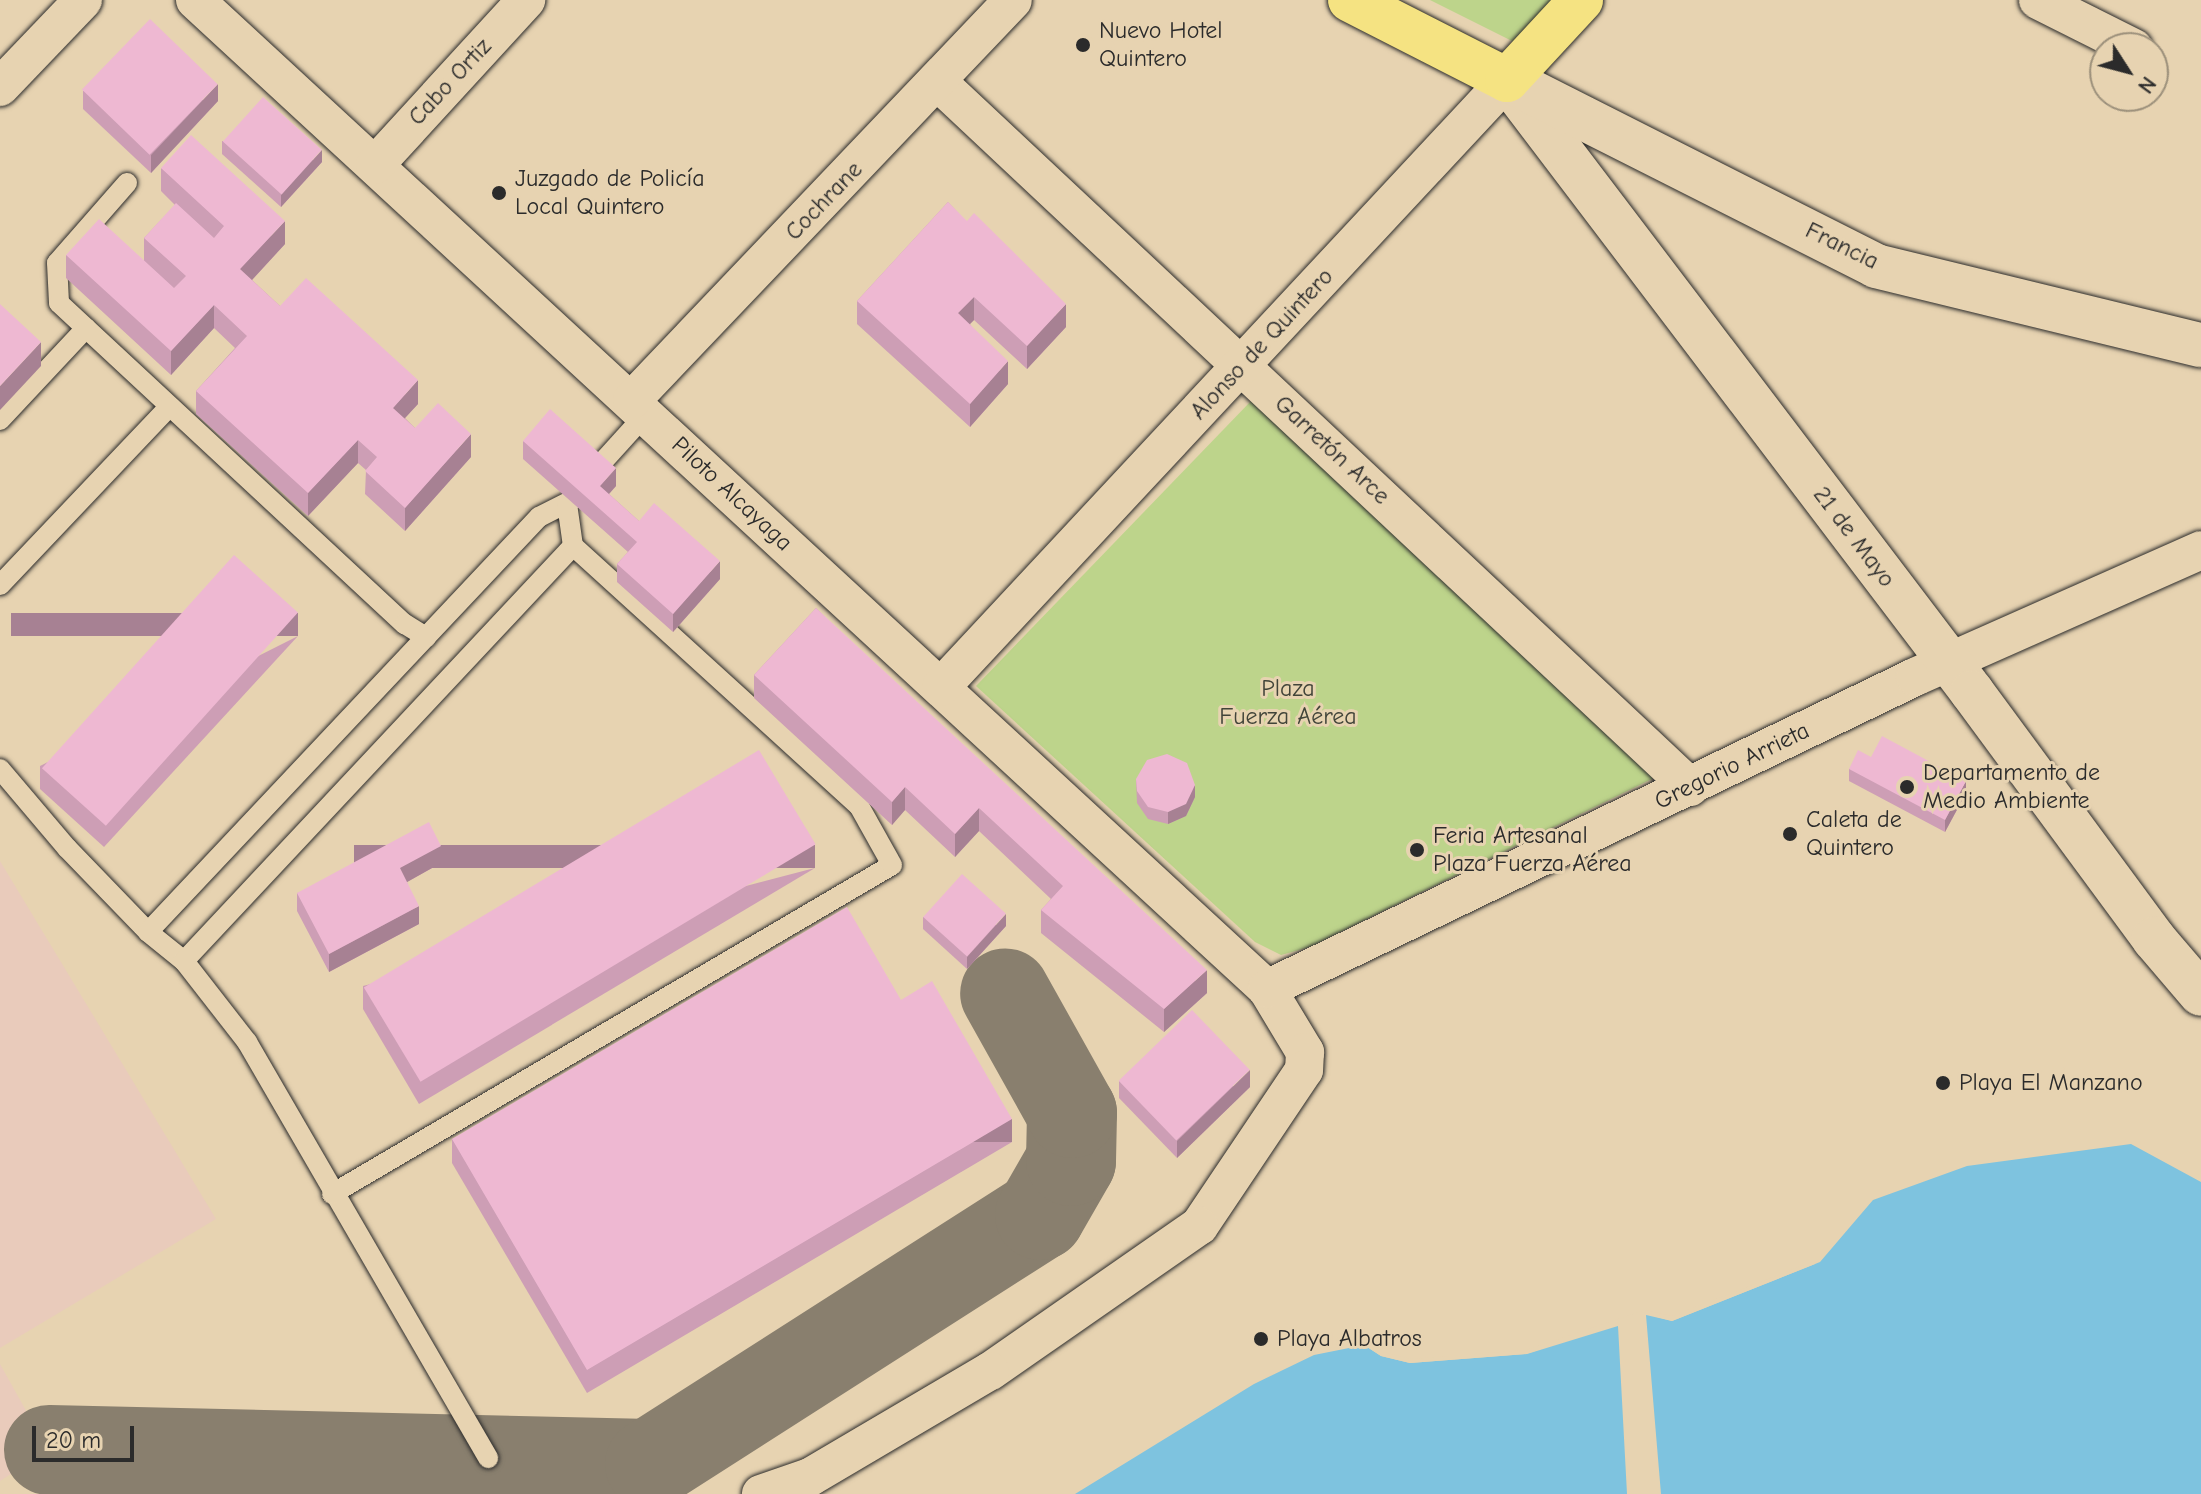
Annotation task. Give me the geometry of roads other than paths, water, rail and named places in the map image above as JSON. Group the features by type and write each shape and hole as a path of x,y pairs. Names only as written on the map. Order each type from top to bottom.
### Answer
{"main road":[{"path":"1350,0 1507,80"},
{"name":"Alonso de Quintero","path":"1507,80 1581,0"}],"street":[{"path":"0,87 83,0"},
{"name":"Piloto Alcayaga","path":"195,0 1267,989 1305,1052 1304,1070 1199,1226 990,1371 810,1477 761,1494"},
{"name":"Cabo Ortiz","path":"375,165 526,0"},
{"name":"Cochrane","path":"639,407 1013,0"},
{"path":"2038,0 2101,32"},
{"name":"Francia","path":"1507,80 1876,266 2201,345"},
{"name":"Alonso de Quintero","path":"941,687 1507,80"},
{"name":"21 de Mayo","path":"1507,80 1950,664 2154,939 2201,994"},
{"name":"Garretón Arce","path":"938,82 1690,787"},
{"name":"Gregorio Arrieta","path":"1267,989 1915,677 2196,564"}],"lane":[{"path":"127,183 57,263 59,303 405,624 426,637"},
{"path":"0,420 86,328"},
{"path":"0,585 169,407"},
{"path":"597,468 639,407"},
{"path":"148,932 539,517 568,502 573,546 859,806 892,865 332,1194"},
{"path":"184,961 573,546"},
{"path":"0,769 67,848 148,932 184,961 247,1042 332,1194 488,1458"}],"water":[{"path":"2131,1144 2201,1182 2201,1494 1075,1494 1254,1384 1314,1355 1364,1345 1381,1356 1410,1363 1526,1354 1646,1314 1672,1321 1820,1262 1873,1200 1967,1166"}],"place":[{"name":"Nuevo Hotel Quintero","path":"1083,45"},
{"name":"Juzgado de Policía Local Quintero","path":"499,193"},
{"name":"Departamento de Medio Ambiente","path":"1907,787"},
{"name":"Caleta de Quintero","path":"1790,834"},
{"name":"Feria Artesanal Plaza Fuerza Aérea","path":"1417,850"},
{"name":"Playa El Manzano","path":"1943,1083"},
{"name":"Playa Albatros","path":"1261,1339"}],"park label":[{"name":"Plaza Fuerza Aérea","path":"1288,703"}]}
